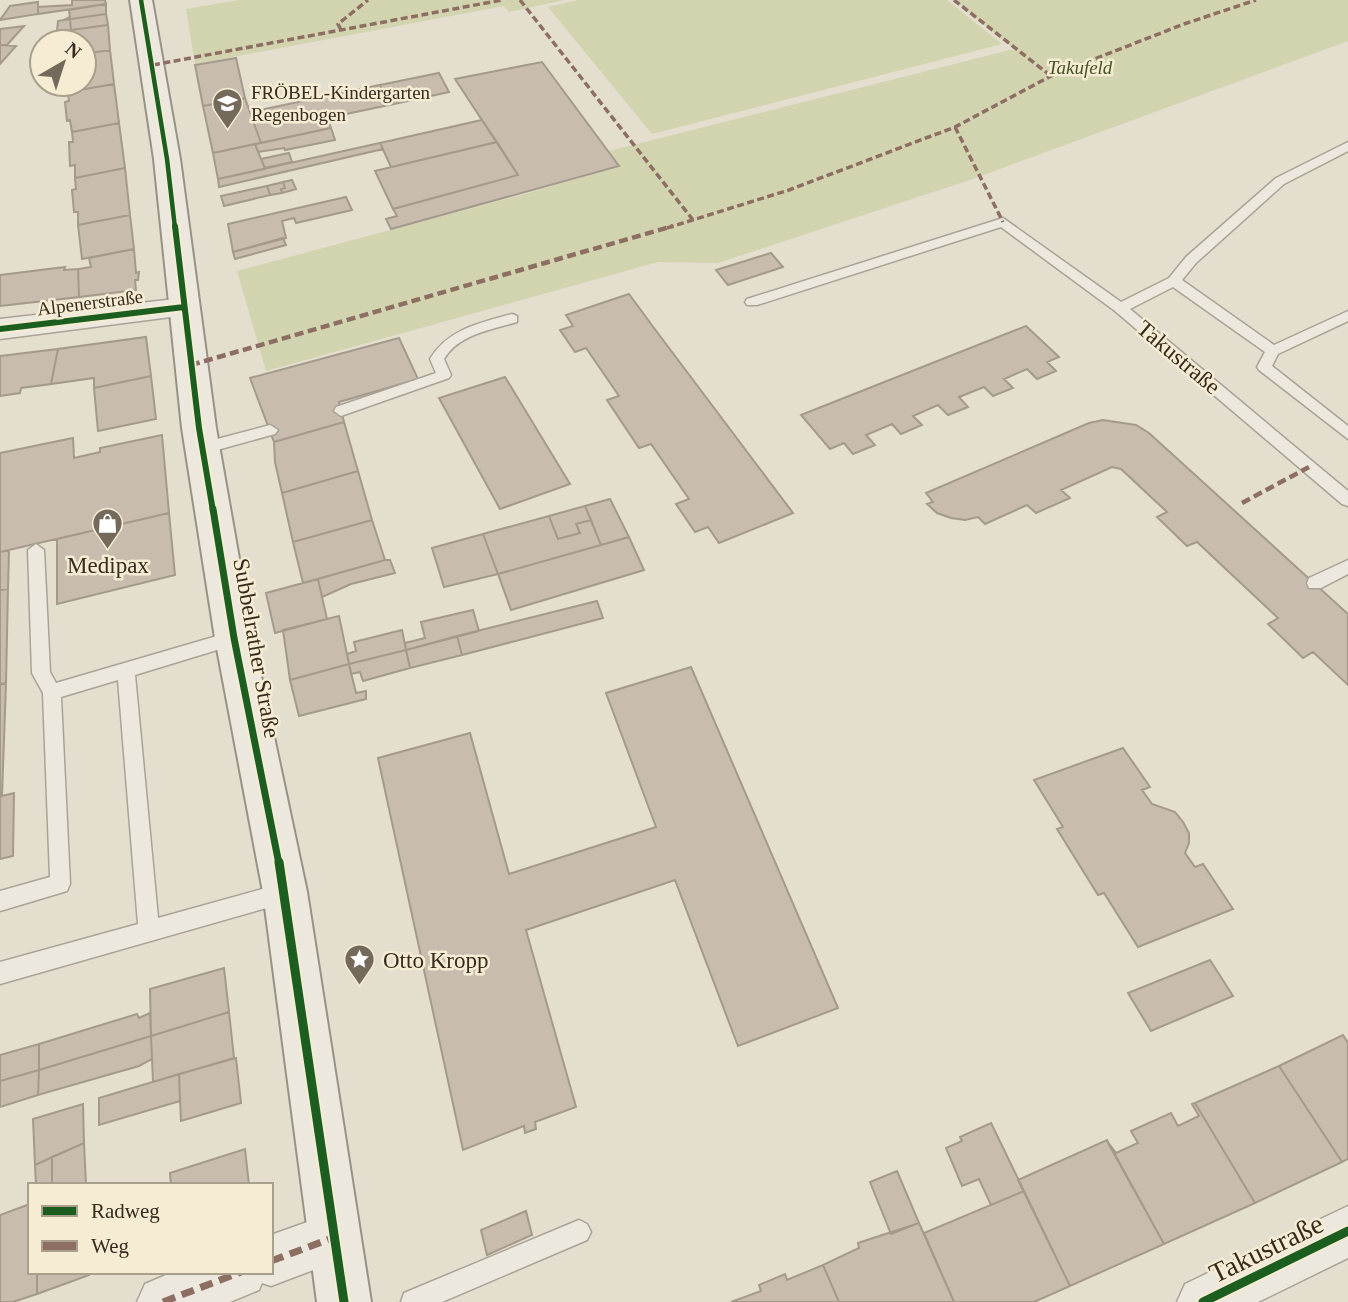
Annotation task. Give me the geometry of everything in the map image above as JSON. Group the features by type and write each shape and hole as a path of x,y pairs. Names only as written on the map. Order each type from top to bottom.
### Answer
{"main road":[{"name":"Subbelrather Straße","path":"141,0 167,159 203,448 234,638 285,892 344,1302"}],"street":[{"name":"Alpenerstraße","path":"0,329 184,307"},
{"name":"Takustraße","path":"1203,1302 1348,1231"},
{"path":"273,1260 335,1237"},
{"path":"163,1302 236,1274"}],"lane":[{"path":"1120,308 1174,281 1191,260 1280,181 1348,146"},
{"name":"Takustraße","path":"752,302 1003,222 1120,308 1348,500"},
{"path":"1174,281 1273,351"},
{"path":"1348,315 1273,351 1265,367 1348,434"},
{"path":"341,411 444,375 437,359 448,344 464,335 512,319"},
{"path":"203,448 270,430"},
{"path":"0,901 60,884 52,692 41,673 36,550"},
{"path":"1315,583 1348,567"},
{"path":"52,692 234,638"},
{"path":"126,672 149,931"},
{"path":"0,974 285,892"},
{"path":"413,1302 579,1232"}],"green space":[{"path":"239,0 564,0 509,12 504,6 195,64 186,9"},
{"path":"578,0 947,0 1002,44 652,134 548,7"},
{"name":"Takufeld","path":"954,0 1348,0 1348,41 970,180 718,263 658,262 266,371 237,271 529,193 618,166 609,151 1014,49"}],"building":[{"path":"72,0 105,0 106,4 38,14 38,7 72,5"},
{"path":"38,2 38,14 0,20 10,6"},
{"path":"106,4 106,14 64,20 70,17 69,10"},
{"path":"106,14 108,25 71,28 70,19"},
{"path":"70,19 71,28 57,28 58,21"},
{"path":"108,25 110,50 98,52 98,28 86,28"},
{"path":"24,26 7,45 0,45 0,29"},
{"path":"0,45 16,46 0,64"},
{"path":"110,50 114,84 98,87 98,52"},
{"path":"236,58 245,98 203,106 195,65"},
{"path":"542,62 619,166 391,229 386,219 397,216 393,209 518,175 455,79"},
{"path":"439,73 449,92 389,105 380,85"},
{"path":"114,84 119,123 72,132 70,120 67,121 65,102 69,101 69,98 98,98 98,87"},
{"path":"380,85 389,105 327,118 331,128 261,143 250,112"},
{"path":"245,98 261,143 213,153 203,106"},
{"path":"482,120 497,142 391,167 380,143"},
{"path":"119,123 125,168 75,178 75,165 70,166 69,142 73,142 72,132"},
{"path":"331,128 335,140 285,150 258,152 255,144"},
{"path":"497,142 518,175 393,209 375,171"},
{"path":"380,143 383,149 219,187 218,179"},
{"path":"255,144 265,169 218,179 213,153"},
{"path":"289,153 292,162 265,168 261,159"},
{"path":"125,168 130,215 78,225 78,212 74,212 72,190 76,189 75,178"},
{"path":"292,180 296,189 282,193 281,189 285,188 283,182"},
{"path":"283,182 285,188 281,189 282,193 270,195 267,186"},
{"path":"267,186 270,195 224,206 221,196"},
{"path":"346,197 352,210 296,223 294,218 282,221 286,238 233,252 228,224"},
{"path":"130,215 134,249 82,259 78,225"},
{"path":"283,238 286,245 235,259 233,252"},
{"path":"134,249 136,273 139,272 138,280 135,280 136,290 79,297 78,269 91,267 89,258"},
{"path":"771,253 783,267 728,285 716,270"},
{"path":"65,267 64,270 78,269 79,297 0,306 0,275"},
{"path":"629,294 793,513 719,543 708,527 695,532 676,504 689,499 651,444 639,448 607,400 619,396 586,348 575,352 560,330 573,326 566,315"},
{"path":"1026,326 1059,357 1047,362 1056,371 1037,379 1027,369 1004,379 1013,388 993,396 984,387 959,397 968,407 948,415 938,405 913,416 922,425 901,434 892,424 866,435 875,445 853,454 844,443 830,449 801,415"},
{"path":"146,337 151,376 94,388 94,378 51,384 58,349"},
{"path":"399,338 418,379 339,402 344,422 274,442 250,378"},
{"path":"58,349 51,384 21,388 20,393 0,396 0,356"},
{"path":"151,376 156,419 98,431 94,388"},
{"path":"505,377 570,484 500,509 439,398"},
{"path":"1103,420 1136,425 1149,433 1348,614 1348,685 1313,652 1303,658 1268,624 1278,618 1197,542 1187,546 1157,517 1167,512 1121,469 1112,467 1061,490 1070,498 1036,513 1027,505 985,524 978,517 965,520 951,518 937,513 927,504 933,502 926,493 1089,423"},
{"path":"344,422 358,471 282,493 275,462 274,442"},
{"path":"162,435 169,513 0,552 0,453 73,438 74,458 100,452 100,448"},
{"path":"358,471 372,520 293,542 282,493"},
{"path":"610,499 629,537 601,545 585,506"},
{"path":"585,506 591,520 576,524 580,533 558,539 549,516"},
{"path":"169,513 175,575 57,604 57,539"},
{"path":"549,516 558,539 580,533 576,524 591,520 601,545 498,574 483,534"},
{"path":"372,520 385,560 303,583 293,542"},
{"path":"483,534 498,574 444,587 432,548"},
{"path":"629,537 644,570 511,610 498,574"},
{"path":"9,550 8,589 0,590 0,552"},
{"path":"390,560 395,573 351,584 322,597 318,579"},
{"path":"318,579 327,619 275,633 266,593"},
{"path":"8,589 6,683 0,684 0,590"},
{"path":"597,601 603,618 462,655 457,636"},
{"path":"473,610 479,631 406,650 405,643 425,638 421,622"},
{"path":"339,616 349,664 290,680 283,630"},
{"path":"402,630 406,650 349,664 347,654 356,651 354,642"},
{"path":"457,636 462,655 410,668 406,650"},
{"path":"406,650 410,668 363,681 360,672 351,674 349,664"},
{"path":"349,664 356,693 366,691 366,699 299,716 290,680"},
{"path":"691,667 838,1008 738,1046 675,880 526,930 576,1107 535,1122 536,1129 525,1133 524,1126 463,1150 378,758 470,733 509,874 656,827 606,693"},
{"path":"6,683 2,796 14,793 13,856 0,859 0,684"},
{"path":"1123,748 1150,787 1142,790 1152,804 1175,812 1183,822 1189,833 1185,853 1195,867 1203,864 1233,909 1138,947 1104,893 1098,895 1057,829 1063,827 1034,780"},
{"path":"1210,960 1233,996 1151,1031 1128,993"},
{"path":"224,968 229,1012 151,1036 150,989"},
{"path":"229,1012 234,1058 153,1082 151,1036"},
{"path":"150,1013 151,1036 39,1070 39,1044 137,1014 139,1018"},
{"path":"1343,1035 1348,1043 1348,1159 1342,1162 1279,1066"},
{"path":"151,1036 152,1059 139,1066 38,1095 39,1070"},
{"path":"39,1044 39,1070 0,1081 0,1055"},
{"path":"236,1058 241,1103 181,1121 179,1074"},
{"path":"1279,1066 1342,1162 1255,1203 1195,1103"},
{"path":"39,1070 38,1095 0,1107 0,1081"},
{"path":"179,1074 180,1101 99,1125 99,1098"},
{"path":"1195,1103 1255,1203 1164,1244 1107,1141 1116,1153 1138,1143 1131,1131 1171,1113 1178,1126 1199,1116 1192,1104"},
{"path":"83,1104 84,1143 35,1165 33,1119"},
{"path":"991,1123 1024,1191 991,1205 979,1179 962,1186 946,1148 962,1141 960,1137"},
{"path":"1107,1140 1164,1244 1070,1286 1018,1180"},
{"path":"84,1143 86,1183 52,1183 52,1157"},
{"path":"245,1149 249,1183 171,1183 170,1173"},
{"path":"52,1157 52,1183 36,1183 35,1165"},
{"path":"897,1171 919,1223 891,1234 870,1182"},
{"path":"1024,1191 1070,1286 1034,1302 954,1302 924,1233"},
{"path":"28,1205 28,1274 37,1274 37,1294 13,1302 0,1302 0,1215"},
{"path":"526,1211 532,1235 487,1255 481,1230"},
{"path":"919,1223 954,1302 839,1302 823,1265 859,1248 858,1243"},
{"path":"823,1265 839,1302 731,1302 761,1291 759,1285 785,1274 787,1280"},
{"path":"37,1274 89,1274 89,1275 37,1294"}],"marked path":[{"path":"341,30 338,24 368,0"},
{"path":"153,65 502,0"},
{"path":"520,0 693,220"},
{"path":"954,0 1051,76"},
{"path":"191,365 629,240 789,190 955,127 1051,76 1184,24 1256,0"},
{"path":"955,127 1003,222"},
{"path":"1242,503 1309,467"},
{"path":"273,1260 335,1237"},
{"path":"163,1302 236,1274"}],"cycle path":[{"path":"141,0 167,159 199,428 234,638 285,892 344,1302"},
{"path":"0,329 184,307"},
{"path":"1203,1302 1348,1231"}],"place":[{"name":"FRÖBEL-Kindergarten Regenbogen","path":"228,130"},
{"name":"Medipax","path":"108,551"},
{"name":"Otto Kropp","path":"360,987"}]}
